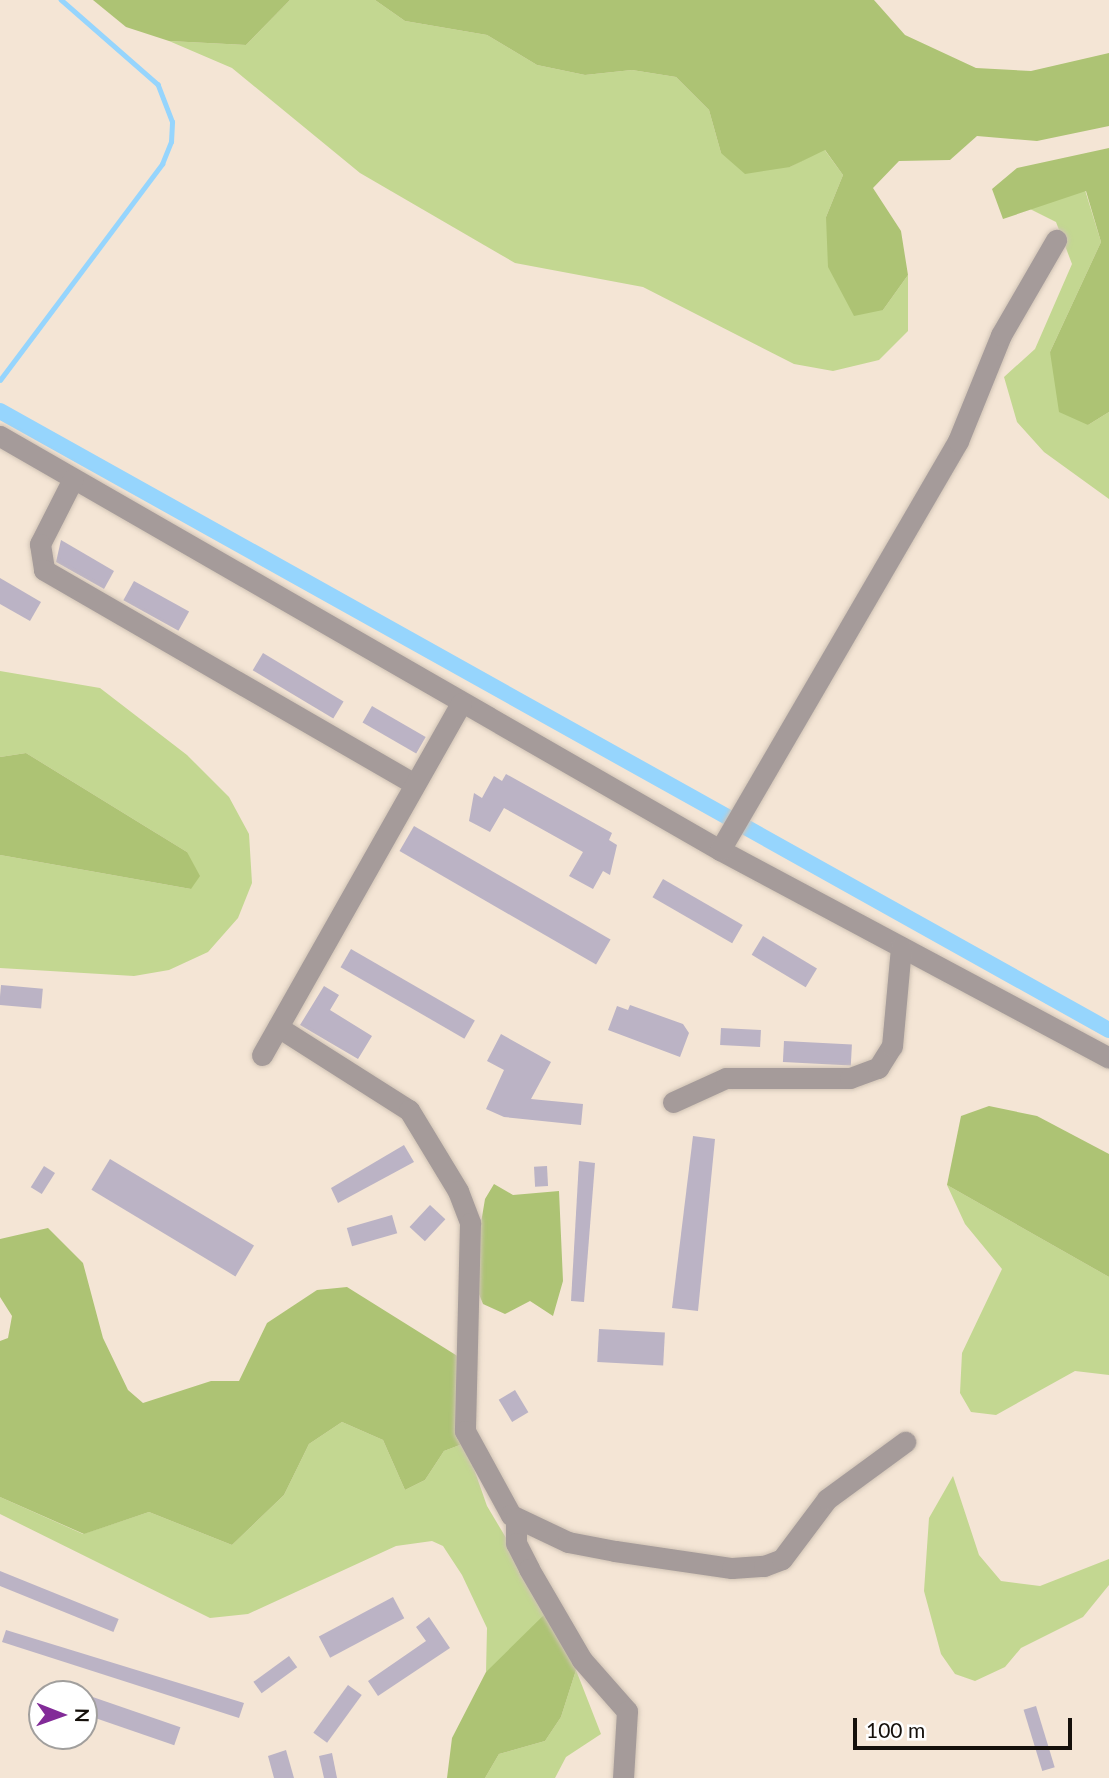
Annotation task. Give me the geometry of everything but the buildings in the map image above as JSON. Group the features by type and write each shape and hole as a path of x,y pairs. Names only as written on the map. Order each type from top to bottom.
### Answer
{"street":[{"path":"723,846 958,441 1001,335 1056,240"},
{"path":"0,436 461,703 901,947 1109,1058"},
{"path":"73,479 40,544 44,570 414,784"},
{"path":"262,1055 461,703"},
{"path":"673,1102 726,1078 850,1078 878,1068 892,1046 901,947"},
{"path":"278,1027 409,1110 458,1191 470,1223 465,1431 494,1491 516,1518 568,1542 732,1568 764,1566 782,1559 827,1499 905,1442"},
{"path":"516,1518 516,1543 529,1569 582,1660 627,1711 623,1778"}],"green space":[{"path":"93,0 290,0 246,45 169,41 126,27"},
{"path":"290,0 375,0 405,21 487,35 537,65 585,75 632,70 676,77 709,110 721,153 790,167 824,149 843,175 826,217 883,310 908,275 908,331 879,360 833,371 794,364 643,287 515,263 360,173 232,68 169,41 246,45"},
{"path":"375,0 874,0 905,35 976,68 1031,71 1109,53 1109,126 1037,141 977,136 950,160 899,161 873,188 901,231 908,275 883,310 854,316 828,267 826,217 843,175 825,150 790,167 745,174 721,153 709,110 676,77 632,70 585,75 537,65 487,35 405,21"},
{"path":"1109,148 1109,412 1088,425 1059,412 1050,352 1101,242 1086,191 1003,219 992,189 1017,168"},
{"path":"1085,190 1101,242 1050,352 1088,425 1109,412 1109,499 1044,452 1017,422 1004,377 1035,349 1072,264 1056,222 1026,207"},
{"path":"0,671 100,688 187,755 229,797 249,834 252,883 238,918 208,952 169,970 134,976 0,968 0,855 191,889 187,852 26,753 0,757"},
{"path":"26,753 187,852 200,876 191,889 0,855 0,757"},
{"path":"989,1106 1037,1116 1109,1154 1109,1277 947,1185 961,1116"},
{"path":"494,1184 513,1195 559,1191 563,1281 553,1316 530,1301 505,1314 483,1304 472,1277 485,1199"},
{"path":"947,1185 1109,1277 1109,1375 1075,1371 996,1415 971,1412 960,1393 962,1353 1002,1269 965,1224"},
{"path":"48,1228 83,1263 103,1338 128,1390 143,1403 211,1381 239,1381 267,1323 317,1290 347,1287 459,1357 465,1443 444,1451 425,1480 405,1490 383,1440 342,1422 309,1444 284,1495 232,1545 149,1512 84,1534 0,1497 0,1341 8,1338 12,1316 0,1297 0,1239"},
{"path":"342,1422 383,1440 405,1490 425,1480 444,1451 465,1443 487,1506 549,1610 498,1666 486,1672 487,1628 462,1575 443,1546 432,1541 396,1546 248,1614 210,1618 0,1514 0,1497 83,1534 149,1512 232,1545 284,1495 309,1444"},
{"path":"953,1476 979,1555 1001,1581 1040,1586 1109,1559 1109,1585 1083,1617 1021,1648 1005,1667 975,1681 955,1674 941,1654 924,1591 929,1518"},
{"path":"549,1610 576,1670 561,1717 545,1741 499,1754 485,1778 447,1778 452,1738 486,1672"},
{"path":"576,1670 601,1734 566,1757 555,1778 485,1778 499,1754 545,1741 561,1717"}],"waterway":[{"path":"0,380 162,164 171,142 172,122 158,85 61,0"},
{"path":"0,411 1109,1030"}]}
